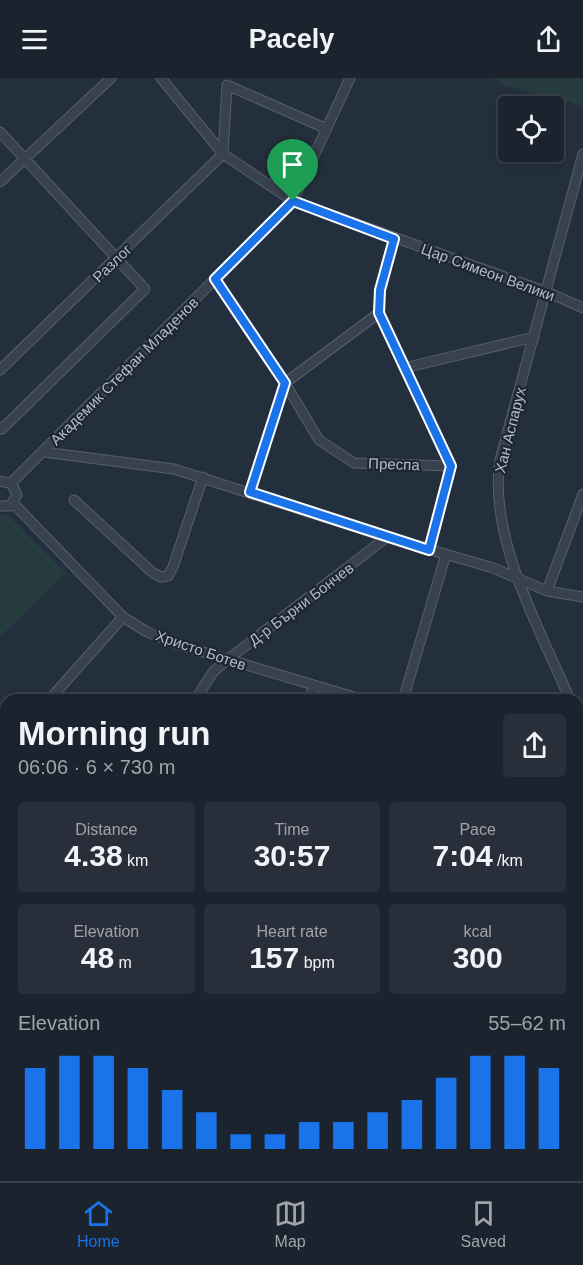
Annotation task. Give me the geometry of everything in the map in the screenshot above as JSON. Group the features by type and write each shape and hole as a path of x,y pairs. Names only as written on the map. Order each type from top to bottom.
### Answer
{"street":[{"path":"0,182 111,78"},
{"name":"Цар Симеон Велики","path":"161,78 224,154 293,201 547,292 583,308"},
{"name":"Академик Стефан Младенов","path":"11,483 293,201 350,78"},
{"path":"224,154 226,85 327,129"},
{"path":"0,132 145,289 2,429 0,427"},
{"name":"Разлог","path":"0,370 224,154"},
{"name":"Хан Аспарух","path":"567,694 519,578 499,519 497,478 583,154"},
{"path":"394,239 380,290 379,313 451,466 429,550"},
{"name":"Преспа","path":"215,279 285,383 319,440 354,463 451,466"},
{"path":"250,492 285,383 379,313"},
{"path":"404,368 534,337"},
{"path":"44,452 167,468 203,477 519,578 547,591 583,597"},
{"path":"75,500 153,573 160,577 168,576 203,477"},
{"path":"0,481 11,483 17,491 13,503 0,506"},
{"path":"547,591 583,494"},
{"name":"Христо Ботев","path":"13,503 123,617 147,632 176,644 343,694"},
{"name":"Д-р Бърни Бончев","path":"199,694 213,672 227,660 387,537"},
{"path":"404,694 446,554"},
{"path":"54,694 123,617"},
{"path":"311,694 314,686"}],"green space":[{"path":"494,78 583,78 583,106 564,101 564,96 545,96 503,85"},
{"path":"7,514 66,573 0,637 0,516"}],"route":[{"path":"293,201 394,239 380,290 379,313 451,466 429,550 250,492 285,383 215,279 293,201"}]}
